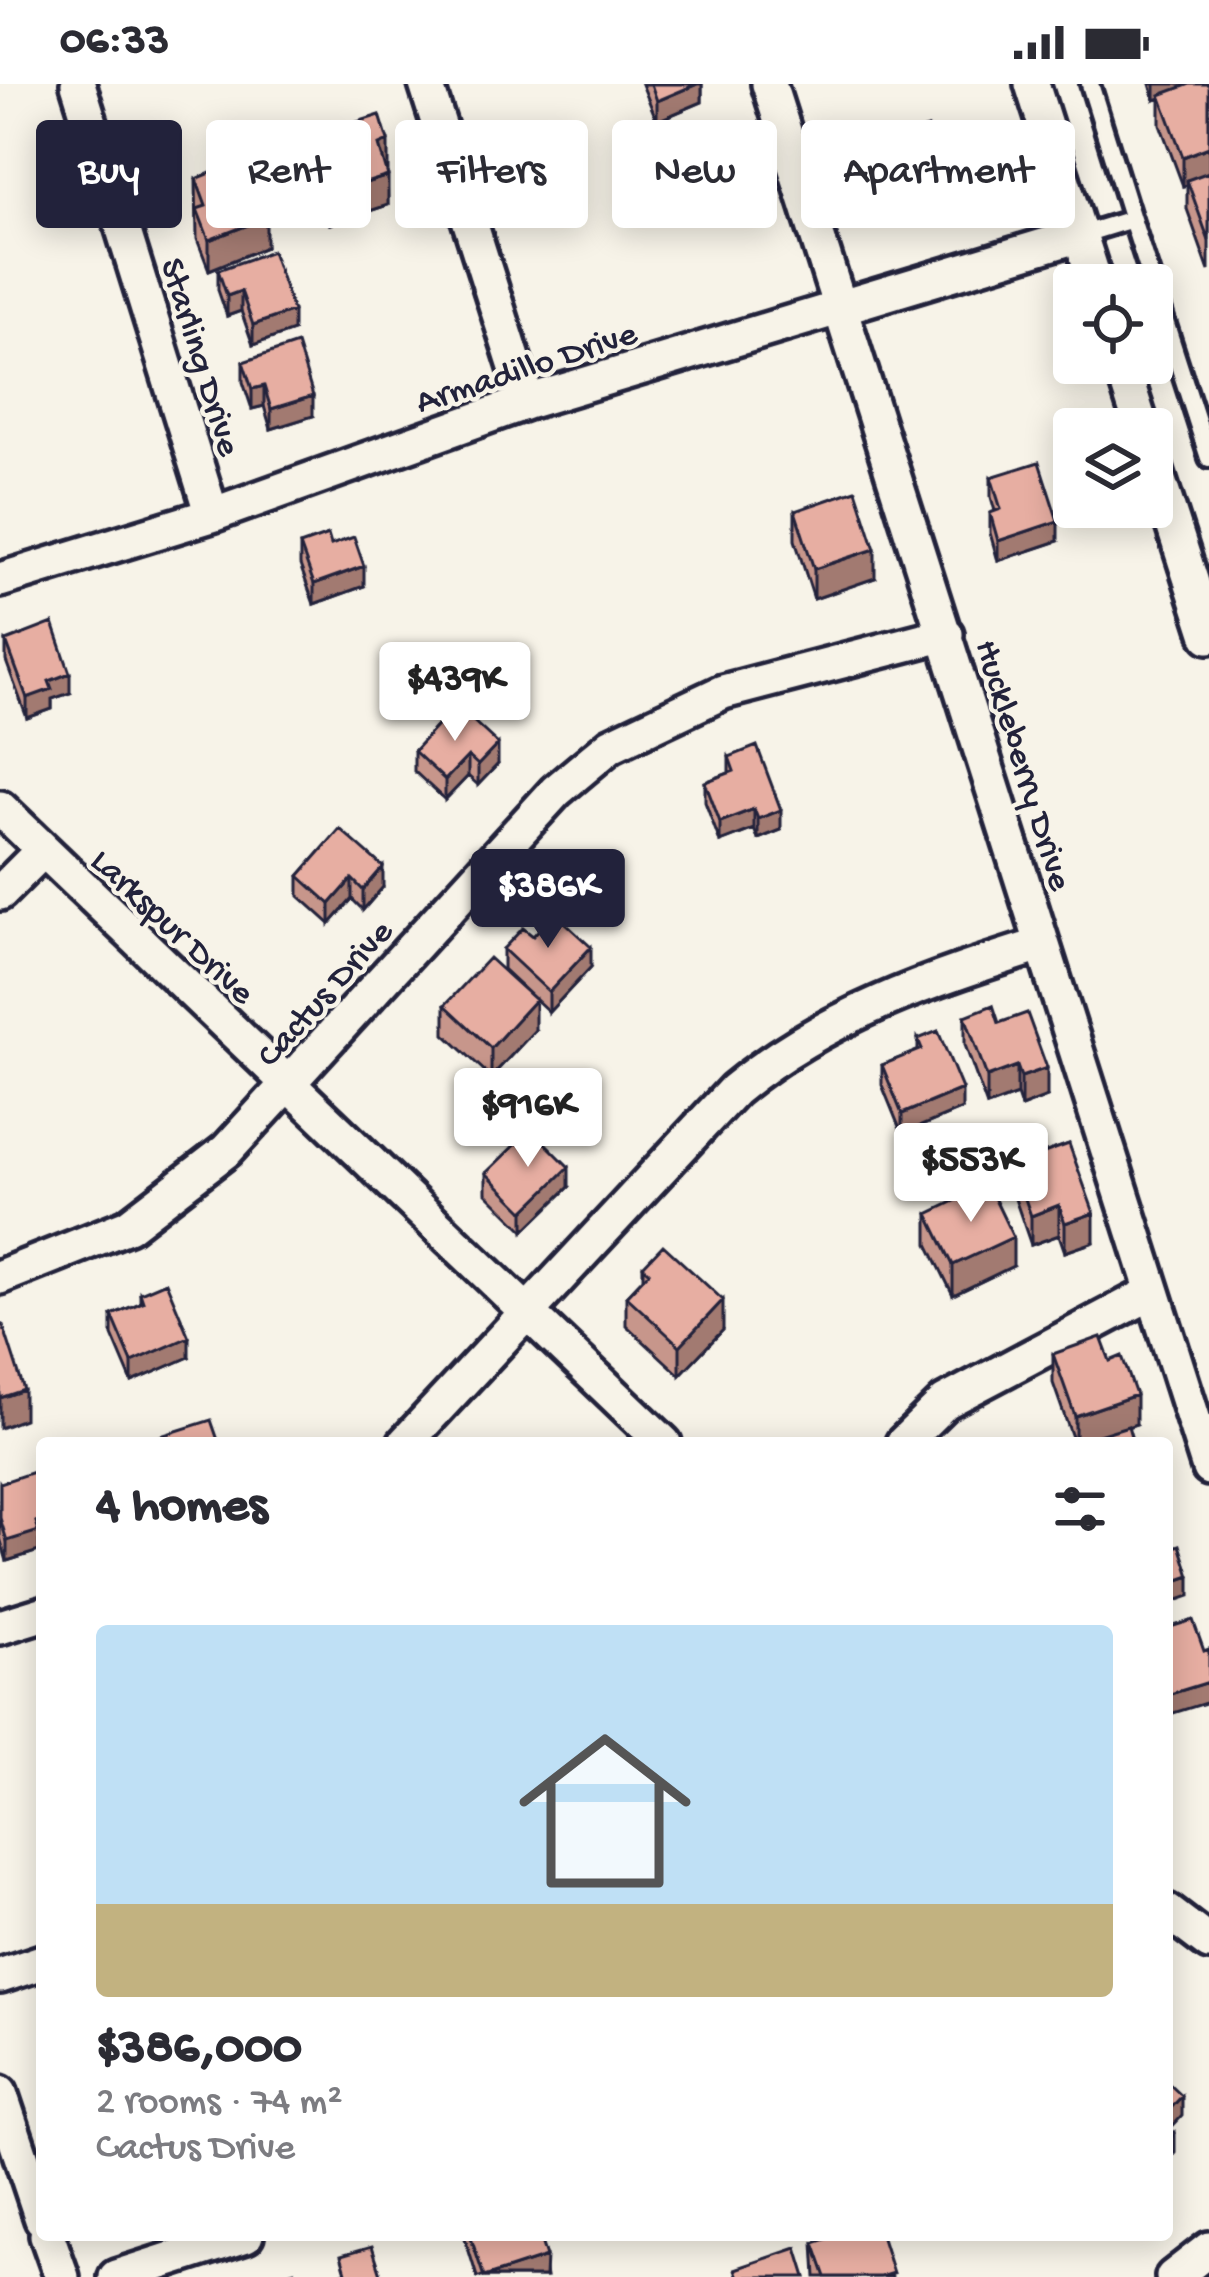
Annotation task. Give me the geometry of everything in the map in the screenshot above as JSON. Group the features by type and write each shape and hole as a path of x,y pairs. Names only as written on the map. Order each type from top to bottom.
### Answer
{"street":[{"name":"Starling Drive","path":"78,84 212,515"},
{"path":"426,84 527,402"},
{"name":"Huckleberry Drive","path":"769,84 1209,1468"},
{"path":"1032,84 1089,264"},
{"name":"Armadillo Drive","path":"0,580 212,515 527,402 1080,235"},
{"path":"1173,524 1209,636"},
{"name":"Cactus Drive","path":"0,1276 128,1226 227,1150 556,791 611,746 723,692 946,634"},
{"name":"Larkspur Drive","path":"0,808 658,1437"},
{"path":"0,893 41,852"},
{"path":"411,1437 734,1090 782,1050 922,982 1041,945"},
{"path":"909,1437 945,1402 1151,1293"},
{"path":"0,1628 36,1616"},
{"path":"1173,1916 1209,1943"},
{"path":"0,1976 36,1964"},
{"path":"0,2093 36,2200"},
{"path":"49,2241 62,2277"},
{"path":"116,2277 227,2241"},
{"path":"1173,2277 1209,2249"}],"lane":[{"path":"1090,84 1209,458"},
{"path":"1080,235 1132,219"}],"building":[{"path":"651,84 697,84 657,101"},
{"path":"1190,84 1209,84 1209,147 1183,157 1160,95"},
{"path":"380,115 388,141 379,145 388,176 371,181 371,120 364,120"},
{"path":"1209,172 1209,241 1187,180"},
{"path":"206,175 206,206 196,179"},
{"path":"206,206 206,228 240,228 209,240 197,209"},
{"path":"272,251 293,311 253,325 241,291 227,296 218,270"},
{"path":"297,344 313,396 271,409 264,386 252,389 243,362"},
{"path":"1039,462 1053,505 1053,523 998,541 990,513 1001,509 991,477"},
{"path":"856,490 875,549 814,569 795,511"},
{"path":"328,535 331,545 354,537 364,566 314,584 300,545"},
{"path":"53,623 70,673 49,681 52,689 27,698 6,641"},
{"path":"456,705 498,744 478,765 468,756 445,780 414,751"},
{"path":"757,746 781,810 758,819 754,809 720,822 705,782 734,771 729,757"},
{"path":"340,829 383,867 363,890 352,879 330,904 299,876"},
{"path":"554,913 591,947 549,992 503,949 523,928 533,936"},
{"path":"489,958 535,1000 491,1048 445,1005"},
{"path":"993,1005 999,1023 1027,1013 1047,1068 1021,1077 1017,1066 987,1077 965,1016"},
{"path":"938,1031 962,1089 902,1114 882,1065 922,1049 918,1039"},
{"path":"531,1129 569,1167 524,1211 486,1173"},
{"path":"1069,1144 1094,1213 1065,1223 1059,1205 1031,1216 1013,1164"},
{"path":"988,1185 1013,1237 953,1265 928,1214"},
{"path":"663,1245 723,1300 680,1346 626,1296 649,1272 643,1266"},
{"path":"166,1282 189,1337 132,1362 112,1315 143,1302 140,1293"},
{"path":"0,1326 24,1390 0,1398"},
{"path":"1101,1337 1110,1361 1122,1356 1136,1395 1075,1416 1053,1354"},
{"path":"211,1420 217,1437 157,1437"},
{"path":"1128,1426 1131,1437 1092,1437"},
{"path":"36,1471 36,1532 7,1541 0,1518 0,1483"},
{"path":"1180,1545 1190,1576 1173,1582 1173,1547"},
{"path":"1193,1620 1204,1651 1209,1649 1209,1682 1173,1693 1173,1626"},
{"path":"472,2241 541,2241 546,2257 484,2277"},
{"path":"883,2241 893,2273 826,2277 814,2243"},
{"path":"372,2246 382,2277 331,2277 346,2272 341,2255"},
{"path":"797,2248 806,2277 738,2277 735,2269"}]}
